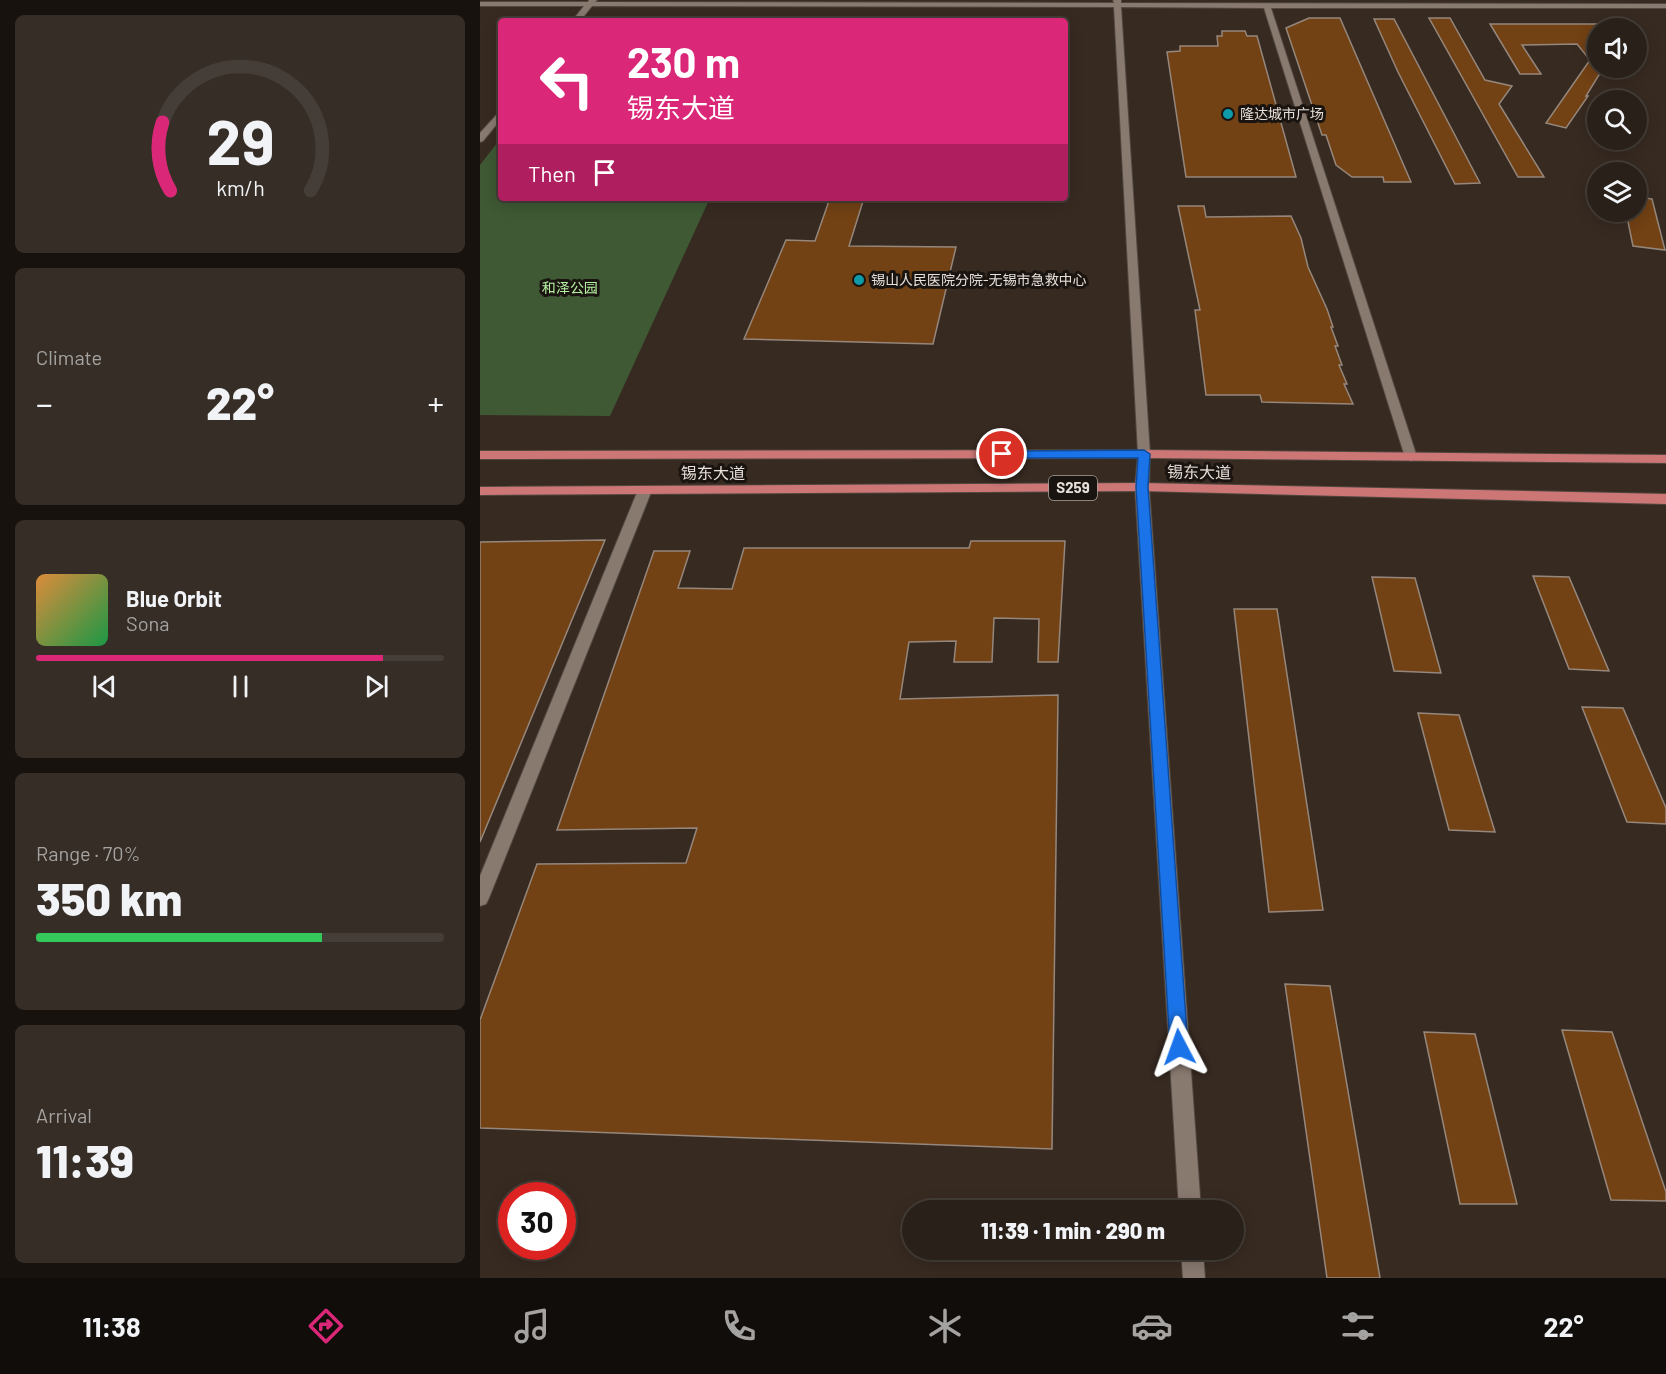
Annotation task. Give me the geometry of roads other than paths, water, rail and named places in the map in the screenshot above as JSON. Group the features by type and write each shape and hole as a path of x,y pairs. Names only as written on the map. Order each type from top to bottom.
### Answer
{"main road":[{"name":"锡东大道","path":"480,455 1144,454 1666,459"},
{"name":"锡东大道","path":"480,490 1142,487 1666,499"}],"street":[{"path":"579,18 592,2"},
{"path":"1117,2 1144,454 1142,487 1189,1200"},
{"path":"480,4 1117,2 1267,5 1666,6"},
{"path":"1267,5 1411,457"},
{"path":"480,139 498,117"},
{"path":"480,898 645,490"},
{"path":"1193,1260 1194,1278"}],"place":[{"name":"隆达城市广场","path":"1228,114"},
{"name":"锡山人民医院分院-无锡市急救中心","path":"859,280"}],"park label":[{"name":"和泽公园","path":"570,288"}]}
